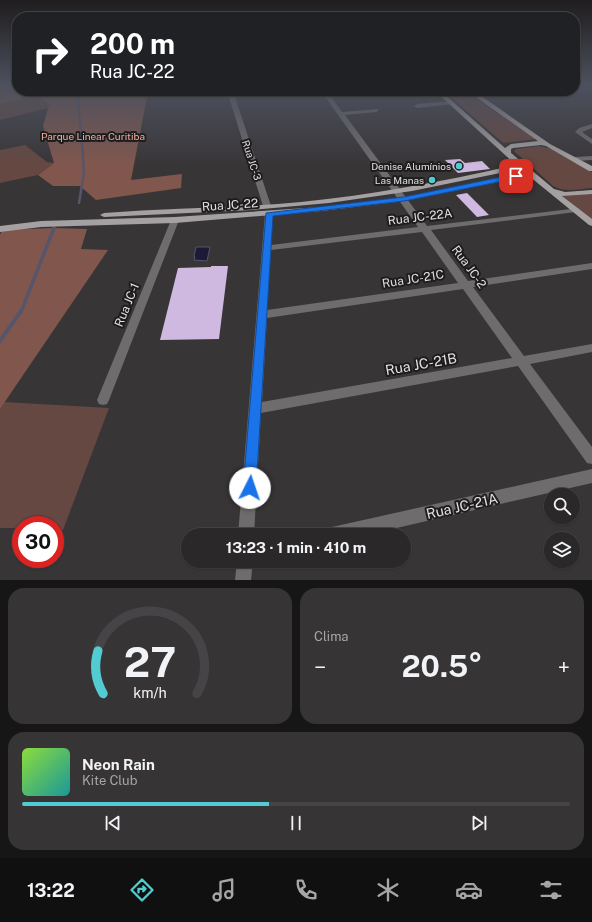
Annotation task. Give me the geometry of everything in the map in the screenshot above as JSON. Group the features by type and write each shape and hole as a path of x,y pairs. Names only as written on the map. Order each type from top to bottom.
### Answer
{"main road":[{"path":"462,112 530,174 592,223"},
{"path":"501,112 548,144 592,169"},
{"path":"508,153 510,146 541,143 548,144"},
{"name":"Rua JC-22","path":"401,195 437,185 522,166"},
{"name":"Rua JC-22","path":"0,229 116,217 175,220 401,195 530,174"},
{"path":"552,191 565,194 592,192"},
{"name":"Rua JC-22","path":"0,222 116,217 234,209 268,210"}],"street":[{"name":"Rua JC-3","path":"237,112 268,210 267,248 247,528"},
{"path":"341,114 358,112"},
{"name":"Rua JC-2","path":"341,114 592,458"},
{"path":"592,126 581,129 578,132 592,142"},
{"path":"576,160 592,158"},
{"name":"Rua JC-22A","path":"267,248 576,210"},
{"name":"Rua JC-1","path":"103,400 175,220"},
{"name":"Rua JC-21C","path":"262,315 592,266"},
{"name":"Rua JC-21B","path":"255,410 592,348"},
{"name":"Rua JC-21A","path":"363,528 592,476"},
{"path":"243,580 244,568"}],"shaded area":[{"path":"0,112 32,112 0,120"},
{"path":"468,112 496,112 537,139 503,143"},
{"path":"25,145 47,162 54,163 38,175 0,183 0,150"},
{"path":"539,146 552,149 592,172 592,188 568,190 553,186 514,151 516,149"},
{"path":"592,193 592,221 560,194"},
{"path":"196,247 210,247 207,261 194,260"},
{"path":"4,402 109,408 64,527 64,516 12,516 12,528 0,528 0,409"}],"green space":[{"name":"Parque Linear Curitiba","path":"47,112 144,112 131,180 182,174 181,188 96,200 80,186 53,186 38,175 54,163 43,126"},
{"path":"54,228 87,229 81,249 108,250 0,409 0,235 2,230"}],"building":[{"path":"460,159 465,163 482,161 490,169 458,173 445,160"},
{"path":"467,193 489,215 477,217 456,195"},
{"path":"228,266 219,339 160,340 178,268"}],"waterway":[{"path":"79,112 82,144"},
{"path":"79,203 84,172 82,143"},
{"path":"21,312 54,228"},
{"path":"0,341 21,311"}],"place":[{"name":"Denise Alumínios","path":"459,166"},
{"name":"Las Manas","path":"432,180"}],"route":[{"path":"250,488 269,214 321,210 404,199 516,176"}]}
